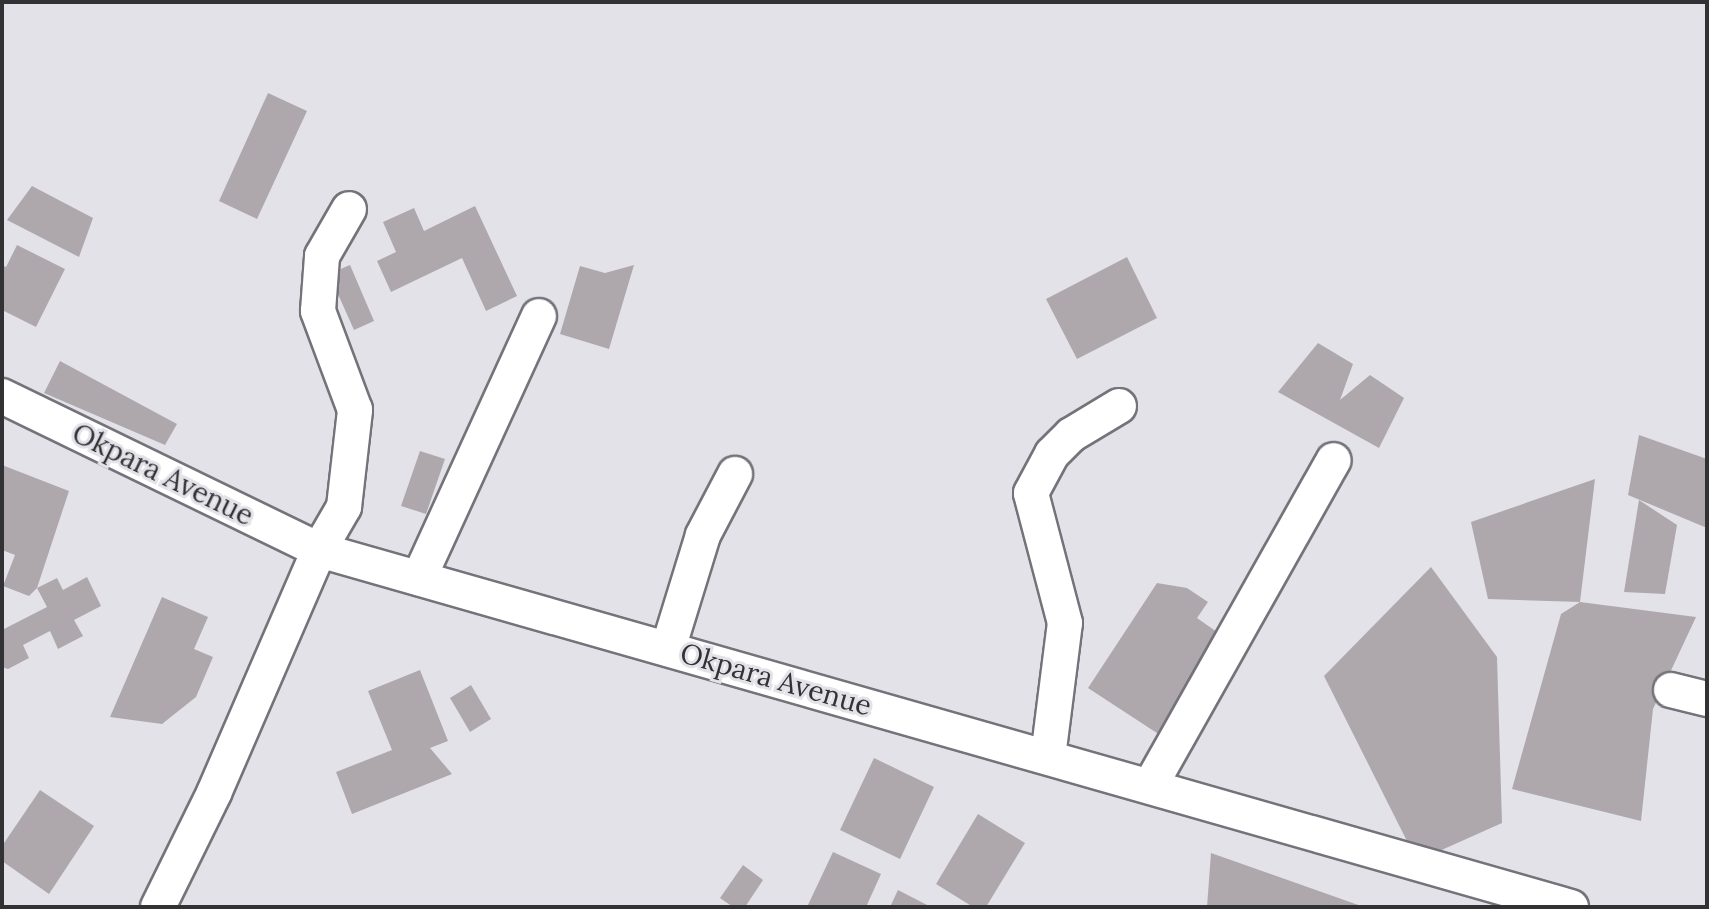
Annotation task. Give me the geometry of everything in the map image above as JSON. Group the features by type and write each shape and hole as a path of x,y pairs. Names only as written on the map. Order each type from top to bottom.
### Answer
{"street":[{"path":"158,907 319,550 344,507 356,429 355,410 318,311 322,256 349,209"},
{"path":"419,578 539,316"},
{"name":"Okpara Avenue","path":"2,396 319,550 1571,907"},
{"path":"1048,757 1065,623 1031,493 1052,454 1071,435 1119,406"},
{"path":"1150,786 1334,460"},
{"path":"668,649 703,535 735,474"},
{"path":"1671,690 1707,699"}],"building":[{"path":"268,93 307,111 257,219 219,201"},
{"path":"32,186 93,218 79,257 7,220"},
{"path":"475,206 517,296 486,311 462,258 391,292 377,261 396,252 383,222 414,208 424,231"},
{"path":"17,245 65,269 36,327 2,310 2,265 6,267"},
{"path":"1127,257 1157,318 1077,359 1046,299"},
{"path":"350,265 374,321 354,330 329,274"},
{"path":"634,265 609,349 560,334 580,266 605,273"},
{"path":"1318,343 1353,364 1340,400 1370,375 1404,398 1379,448 1278,392"},
{"path":"60,361 177,424 165,445 44,393"},
{"path":"1639,435 1707,459 1707,528 1628,495"},
{"path":"420,451 445,459 426,514 401,506"},
{"path":"2,465 69,491 37,588 29,596 3,586 15,555 2,550"},
{"path":"1595,479 1580,602 1488,599 1471,522"},
{"path":"1639,500 1677,525 1665,594 1624,592"},
{"path":"1431,567 1497,657 1502,823 1417,861 1324,676"},
{"path":"87,577 101,606 74,620 83,636 58,649 50,631 23,645 29,658 8,669 2,667 2,630 47,607 37,588 57,578 63,590"},
{"path":"1157,583 1187,588 1208,602 1197,618 1227,639 1163,737 1088,688"},
{"path":"162,597 208,617 194,649 213,657 196,697 162,724 110,717"},
{"path":"1580,602 1696,617 1653,709 1641,821 1512,789 1561,614"},
{"path":"420,670 448,741 430,748 452,774 352,814 336,772 392,750 368,691"},
{"path":"471,685 491,719 470,732 450,698"},
{"path":"874,758 934,787 900,859 840,830"},
{"path":"40,790 94,826 49,894 2,861 2,846"},
{"path":"978,814 1025,843 986,907 973,907 936,884"},
{"path":"833,852 881,874 866,907 807,907"},
{"path":"1211,853 1364,907 1207,907"},
{"path":"743,865 763,880 745,907 733,907 720,898"},
{"path":"898,890 931,907 890,907"}]}
